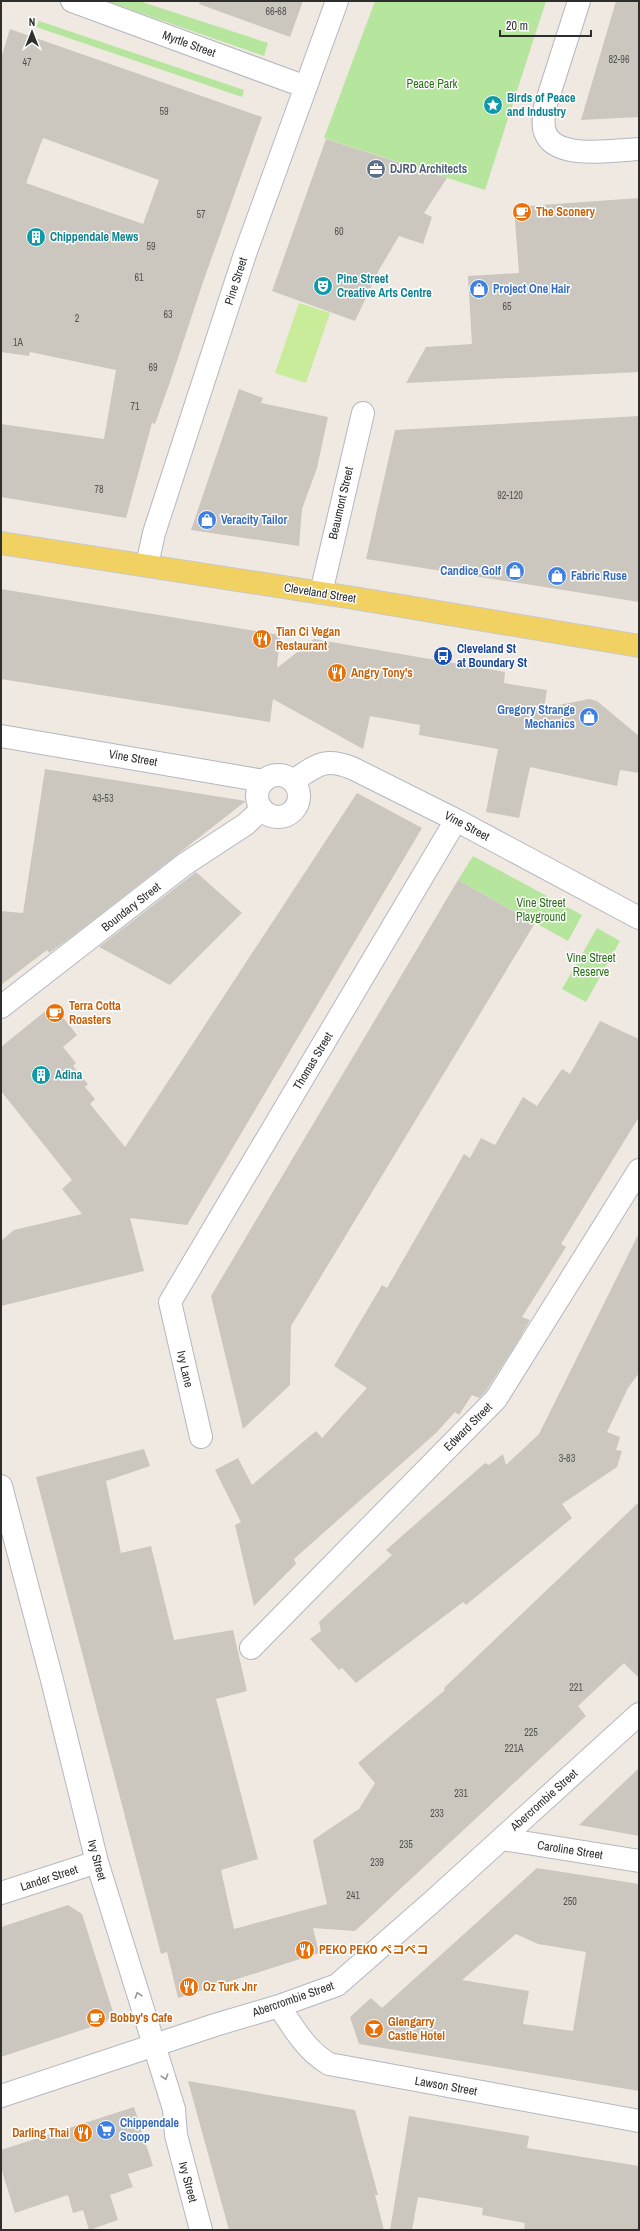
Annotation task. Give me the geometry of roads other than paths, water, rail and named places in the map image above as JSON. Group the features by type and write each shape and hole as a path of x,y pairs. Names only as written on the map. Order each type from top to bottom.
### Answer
{"main road":[{"name":"Cleveland Street","path":"1,543 321,593 639,646"}],"street":[{"name":"Myrtle Street","path":"72,1 306,87"},
{"name":"Pine Street","path":"147,565 154,533 245,254 336,1"},
{"path":"579,1 545,107 544,128 551,140 565,150 639,149"},
{"name":"Beaumont Street","path":"321,593 363,413"},
{"name":"Vine Street","path":"1,736 264,781"},
{"name":"Vine Street","path":"293,781 318,764 328,762 339,763 456,820 639,918"},
{"path":"278,775 289,778 293,781 298,790 299,800 290,813 276,816 262,809 257,796 260,786 264,781 278,775"},
{"name":"Boundary Street","path":"1,1007 185,864 246,824 262,809"},
{"name":"Thomas Street","path":"170,1302 456,820"},
{"name":"Edward Street","path":"251,1648 496,1398 639,1170"},
{"name":"Ivy Lane","path":"170,1302 201,1437"},
{"name":"Ivy Street","path":"1,1486 4,1513 52,1680 97,1862 174,2109 176,2135 201,2230"},
{"name":"Abercrombie Street","path":"1,2096 279,2006 337,1985 502,1839 639,1714"},
{"name":"Caroline Street","path":"502,1839 639,1861"},
{"name":"Lander Street","path":"1,1893 97,1862"},
{"name":"Lawson Street","path":"279,2006 304,2044 316,2056 329,2064 639,2120"}],"place":[{"name":"Birds of Peace and Industry","path":"493,105"},
{"name":"DJRD Architects","path":"376,169"},
{"name":"The Sconery","path":"522,212"},
{"name":"Chippendale Mews","path":"36,237"},
{"name":"Pine Street Creative Arts Centre","path":"323,286"},
{"name":"Project One Hair","path":"479,289"},
{"name":"Veracity Tailor","path":"207,520"},
{"name":"Candice Golf","path":"515,571"},
{"name":"Fabric Ruse","path":"557,576"},
{"name":"Tian Ci Vegan Restaurant","path":"262,639"},
{"name":"Cleveland St at Boundary St","path":"443,656"},
{"name":"Angry Tony's","path":"337,673"},
{"name":"Gregory Strange Mechanics","path":"589,717"},
{"name":"Terra Cotta Roasters","path":"55,1013"},
{"name":"Adina","path":"41,1075"},
{"name":"PEKO PEKO ペコペコ","path":"305,1950"},
{"name":"Oz Turk Jnr","path":"189,1987"},
{"name":"Bobby's Cafe","path":"96,2018"},
{"name":"Glengarry Castle Hotel","path":"374,2029"},
{"name":"Chippendale Scoop","path":"106,2130"},
{"name":"Darling Thai","path":"83,2133"}],"park label":[{"name":"Peace Park","path":"432,84"},
{"name":"Vine Street Playground","path":"541,910"},
{"name":"Vine Street Reserve","path":"591,965"}]}
